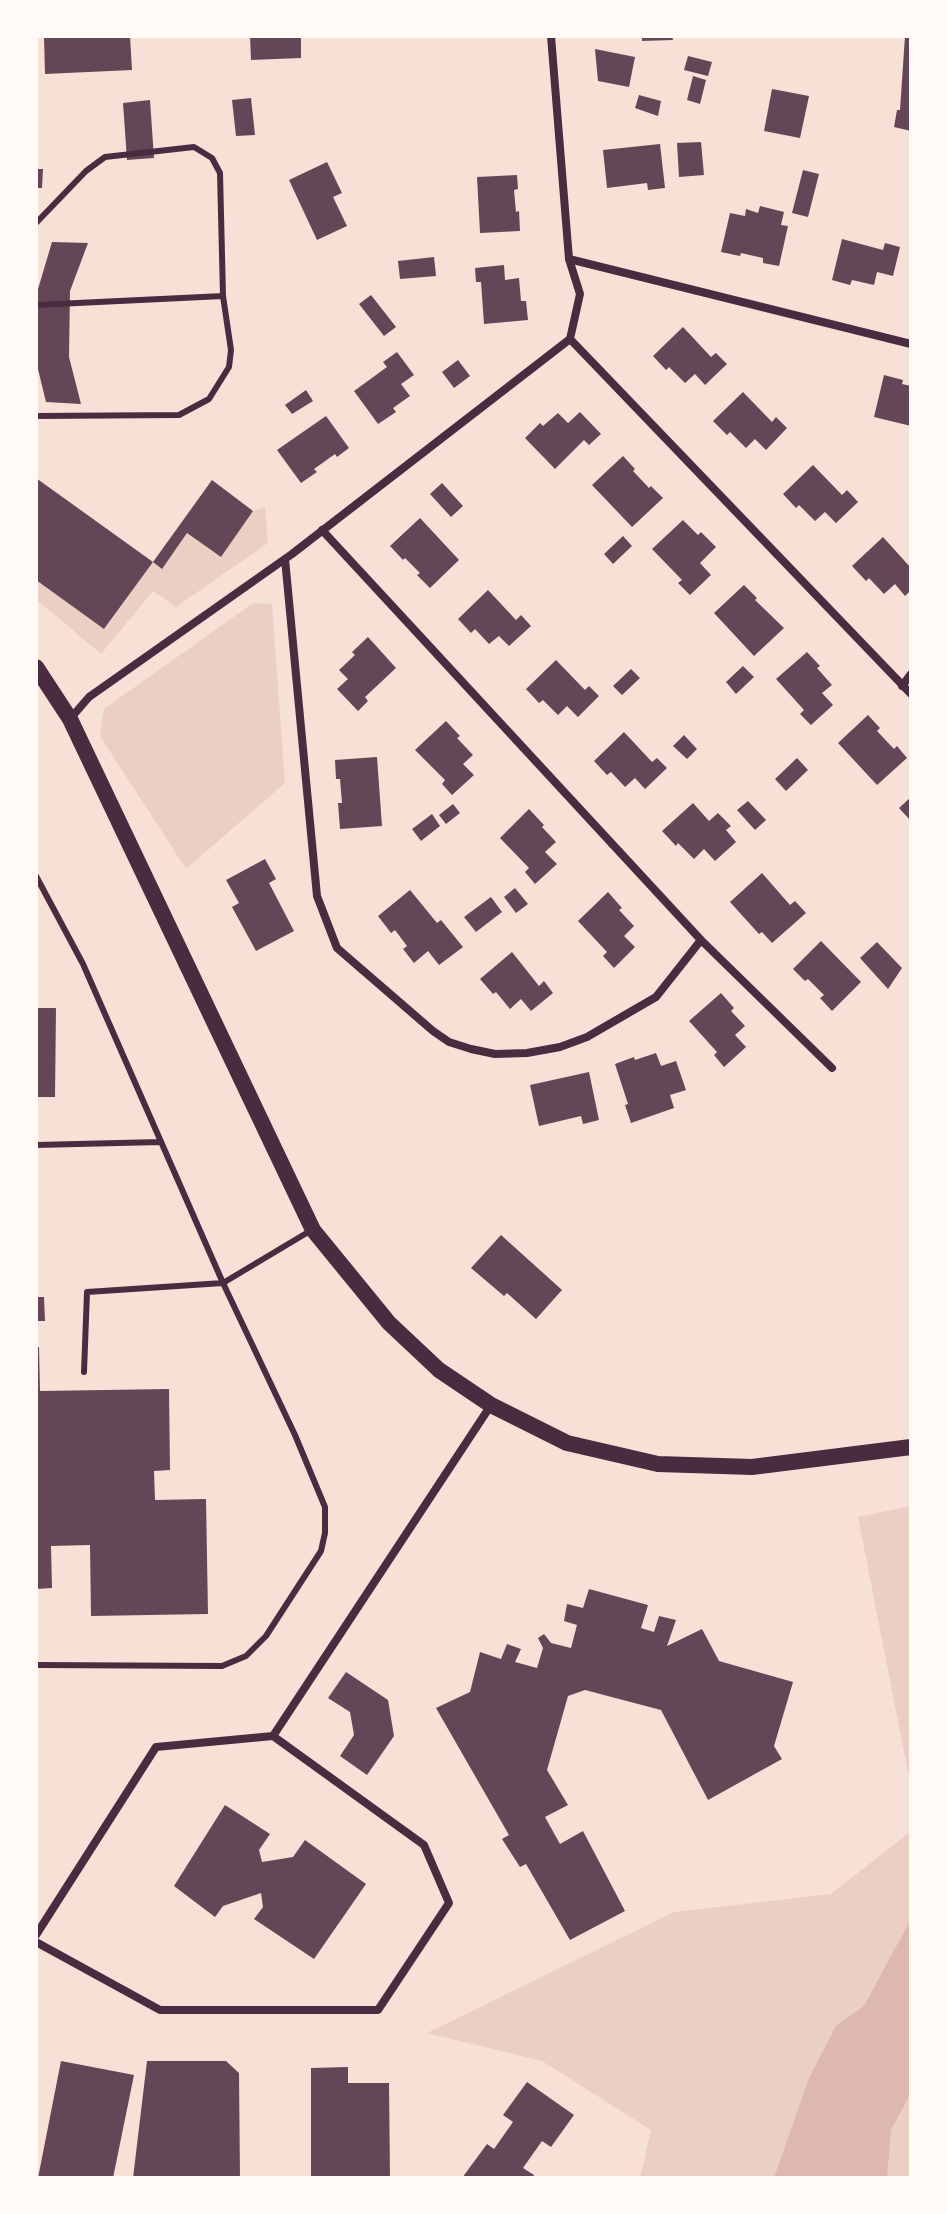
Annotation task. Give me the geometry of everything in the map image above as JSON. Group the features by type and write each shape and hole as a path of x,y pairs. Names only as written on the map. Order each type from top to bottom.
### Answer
{"main road":[{"path":"36,667 70,719 313,1230 389,1323 439,1370 491,1405 567,1443 658,1464 752,1467 911,1447"}],"street":[{"path":"70,719 89,697 285,559 570,339 580,294 569,259 551,36"},
{"path":"569,259 911,344"},
{"path":"570,339 911,694"},
{"path":"322,530 701,940 832,1068"},
{"path":"285,559 317,896 337,948 449,1042 495,1054 527,1053 560,1047 587,1037 656,997 701,940"},
{"path":"902,686 911,674"},
{"path":"273,1736 491,1405"},
{"path":"36,1935 156,1747 273,1736 424,1845 449,1903 378,2010 160,2010 36,1942"}],"lane":[{"path":"36,223 86,171 105,157 194,147 212,158 220,173 223,296 231,350 229,367 209,399 179,415 36,416"},
{"path":"36,305 223,296"},
{"path":"36,876 83,964 325,1507 321,1551 266,1636 246,1656 222,1666 36,1665"},
{"path":"36,1145 160,1142"},
{"path":"84,1372 87,1292 223,1283 313,1230"}],"shaded area":[{"path":"265,507 268,543 176,607 153,591 101,654 36,599 36,580 105,629 153,562 162,568 187,533 221,557 253,511"},
{"path":"253,603 272,604 285,783 186,869 100,736 104,709"},
{"path":"911,1506 911,1788 858,1517"},
{"path":"911,1831 911,2178 640,2178 651,2130 542,2061 427,2033 674,1912 831,1894"},
{"path":"911,1919 911,2093 891,2130 887,2178 774,2178 809,2078 836,2026 864,2006"}],"building":[{"path":"130,36 132,70 45,74 44,37"},
{"path":"250,36 301,36 301,58 251,60"},
{"path":"642,36 672,36 673,40 642,41"},
{"path":"905,36 911,37 911,131 894,127 897,110 900,110"},
{"path":"595,49 635,57 629,87 598,81"},
{"path":"688,56 712,62 708,76 684,70"},
{"path":"693,76 706,80 700,104 687,100"},
{"path":"772,89 809,96 800,138 764,131"},
{"path":"639,95 661,101 658,116 635,108"},
{"path":"251,98 255,135 236,136 232,100"},
{"path":"150,100 154,158 127,160 123,103"},
{"path":"701,142 704,175 679,177 677,143"},
{"path":"660,144 665,188 648,190 647,183 607,188 603,150"},
{"path":"327,162 342,193 333,197 347,226 317,240 289,180"},
{"path":"36,169 43,169 42,188 36,188"},
{"path":"803,170 819,174 808,217 792,213"},
{"path":"517,175 518,189 514,190 520,231 480,233 477,177"},
{"path":"760,206 784,212 781,225 788,226 779,266 763,263 763,258 721,252 730,213 745,216 746,209 758,213"},
{"path":"842,239 883,250 885,243 900,247 893,276 877,272 874,285 852,280 850,285 832,280"},
{"path":"52,242 88,243 70,291 69,357 81,404 46,402 36,361 38,289"},
{"path":"434,257 436,276 400,279 398,261"},
{"path":"504,265 505,280 519,278 521,301 526,301 528,320 484,324 481,282 476,282 475,268"},
{"path":"371,295 396,327 384,336 359,304"},
{"path":"683,327 711,357 716,353 727,364 705,385 695,374 685,383 653,356"},
{"path":"397,352 414,375 401,384 410,396 393,408 396,412 378,424 354,391 387,367 383,362"},
{"path":"458,360 470,376 454,388 442,372"},
{"path":"884,375 903,380 902,384 911,386 911,426 874,417"},
{"path":"306,390 313,401 292,414 285,405"},
{"path":"743,392 772,422 776,417 787,428 766,450 755,439 746,448 713,421"},
{"path":"580,412 601,434 589,445 584,440 555,469 525,438 540,423 543,426 558,413 568,423"},
{"path":"326,416 349,448 314,469 317,472 301,483 277,450"},
{"path":"623,456 649,488 651,486 663,498 632,527 592,485"},
{"path":"813,465 842,495 847,490 858,502 836,523 825,512 815,521 783,494"},
{"path":"36,478 153,562 104,629 36,580"},
{"path":"212,480 253,511 221,557 187,533 162,569 153,562"},
{"path":"442,483 463,506 451,517 430,494"},
{"path":"420,518 459,560 430,588 417,575 420,573 390,546"},
{"path":"683,520 716,547 700,563 711,575 690,595 678,583 682,580 652,549"},
{"path":"623,536 632,546 613,564 604,554"},
{"path":"883,537 911,568 911,590 905,596 895,584 884,594 852,566"},
{"path":"744,585 784,628 754,656 714,613"},
{"path":"488,590 516,620 521,615 531,626 509,646 499,636 489,644 475,629 471,633 458,619"},
{"path":"368,637 396,668 365,697 368,701 358,711 337,689 348,679 339,670"},
{"path":"807,652 832,685 822,693 833,705 811,725 800,714 804,710 776,679"},
{"path":"556,660 585,690 589,686 599,696 578,717 567,706 558,715 543,700 539,703 526,689"},
{"path":"743,666 754,677 736,694 726,682"},
{"path":"631,669 640,678 622,695 613,686"},
{"path":"868,715 880,728 877,731 907,758 877,785 838,743"},
{"path":"446,721 473,755 463,764 474,775 452,795 442,784 445,780 415,750"},
{"path":"624,732 652,762 657,758 667,768 645,789 635,778 625,787 611,772 607,775 594,761"},
{"path":"684,735 697,749 687,759 673,746"},
{"path":"377,757 382,826 340,829 338,803 342,803 335,760"},
{"path":"797,758 808,770 786,791 775,779"},
{"path":"911,797 911,821 899,808"},
{"path":"748,801 766,820 755,830 737,810"},
{"path":"693,803 709,821 718,813 731,826 726,830 736,842 715,861 704,849 694,859 662,831"},
{"path":"453,804 460,813 446,824 439,815"},
{"path":"529,809 556,842 545,852 557,864 535,884 525,872 529,868 500,838"},
{"path":"432,814 440,826 421,841 412,829"},
{"path":"265,859 276,879 269,883 294,931 256,951 232,907 239,903 226,880"},
{"path":"762,873 790,905 795,901 806,913 772,943 762,932 759,934 730,902"},
{"path":"515,888 528,904 516,913 504,897"},
{"path":"410,890 437,923 441,920 463,947 439,965 428,951 414,963 403,949 407,946 395,930 391,933 378,916"},
{"path":"608,892 634,926 624,936 635,947 614,968 603,956 607,952 578,921"},
{"path":"491,897 502,912 476,932 464,917"},
{"path":"821,941 861,982 832,1011 820,998 824,995 793,969"},
{"path":"877,942 902,968 888,989 860,958"},
{"path":"512,952 539,986 544,981 553,993 531,1011 521,999 510,1009 480,979"},
{"path":"721,993 734,1008 731,1011 745,1026 735,1035 746,1047 724,1067 714,1055 717,1052 689,1021"},
{"path":"36,1008 56,1008 55,1097 36,1097"},
{"path":"656,1053 661,1066 676,1061 686,1090 670,1095 674,1108 631,1123 615,1064"},
{"path":"589,1072 599,1120 583,1124 581,1116 539,1126 530,1085"},
{"path":"501,1235 562,1290 536,1319 507,1293 504,1296 471,1268"},
{"path":"36,1297 44,1297 45,1321 36,1321"},
{"path":"36,1347 39,1347 40,1391 169,1389 170,1470 154,1471 155,1500 206,1499 208,1614 91,1616 90,1545 51,1546 52,1588 36,1589"},
{"path":"589,1589 648,1605 641,1628 654,1632 659,1616 676,1620 667,1646 702,1629 719,1661 793,1682 774,1746 782,1759 708,1800 661,1710 585,1690 568,1696 547,1770 568,1805 545,1817 560,1844 583,1831 625,1911 570,1940 526,1864 520,1867 502,1839 509,1835 436,1708 470,1692 480,1652 501,1659 507,1644 521,1649 515,1662 537,1668 543,1648 538,1638 544,1634 551,1643 571,1648 577,1625 564,1621 567,1604 583,1608"},
{"path":"346,1672 388,1700 394,1736 367,1775 340,1756 354,1735 350,1712 328,1698"},
{"path":"225,1805 270,1834 259,1850 262,1862 293,1857 305,1840 366,1884 314,1959 254,1919 263,1907 261,1893 223,1906 215,1917 174,1886"},
{"path":"61,2061 134,2075 113,2178 38,2178"},
{"path":"147,2061 226,2061 239,2073 240,2178 133,2178"},
{"path":"348,2067 348,2083 389,2083 390,2178 311,2178 311,2068"},
{"path":"527,2082 574,2115 551,2147 542,2141 523,2168 534,2175 532,2178 462,2178 487,2144 494,2149 513,2122 503,2115"}]}
